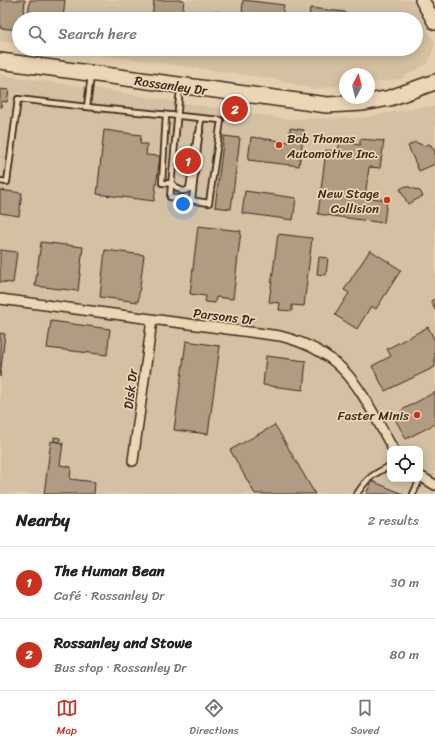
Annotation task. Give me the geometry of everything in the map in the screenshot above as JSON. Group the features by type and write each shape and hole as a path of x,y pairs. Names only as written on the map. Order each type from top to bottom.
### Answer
{"main road":[{"path":"422,0 435,24"},
{"name":"Rossanley Dr","path":"0,61 180,87 327,105 363,103 390,98 435,82"}],"street":[{"name":"Parsons Dr","path":"0,299 280,336 304,343 324,354 347,373 359,389 391,446"},
{"name":"Disk Dr","path":"134,461 152,320"},
{"path":"423,479 435,485"}],"lane":[{"path":"87,107 91,74"},
{"path":"0,181 7,182 18,99 87,107 166,115 178,116 201,118 221,120 209,203 170,197 178,116 180,87"},
{"path":"166,115 162,183 171,184 178,190 184,192 189,189 197,136 200,132"},
{"path":"192,200 201,118"},
{"path":"357,494 366,480 372,475 387,468"},
{"path":"413,494 418,482"}],"shaded area":[{"path":"0,0 413,0 419,12 12,12 12,43 0,41"},
{"path":"423,20 435,44 428,63 400,79 375,82 375,68 339,68 339,86 314,89 276,79 108,56 423,56"},
{"path":"0,75 73,85 285,119 360,118 422,107 435,107 435,494 0,494"}],"building":[{"path":"0,0 25,0 24,12 12,12 12,29 0,28"},
{"path":"30,0 65,0 64,12 28,12"},
{"path":"154,0 184,0 183,12 153,12"},
{"path":"243,0 284,5 283,12 242,12"},
{"path":"310,8 345,12 310,12"},
{"path":"0,89 9,90 7,102 3,101 2,107 0,107"},
{"path":"290,128 304,130 299,166 248,160 251,137 289,142"},
{"path":"104,130 141,135 140,144 147,144 146,155 160,156 154,201 97,194"},
{"path":"224,136 240,138 231,209 215,207"},
{"path":"360,139 384,141 380,168 369,167 365,197 387,200 384,223 318,214 326,150 338,151 340,142 360,145"},
{"path":"415,142 425,146 428,144 431,145 435,150 435,164 419,171 408,146"},
{"path":"186,150 191,151 189,166 185,165"},
{"path":"406,186 420,191 423,196 408,204 400,189"},
{"path":"0,190 22,193 19,216 0,213"},
{"path":"245,191 296,198 293,220 242,213"},
{"path":"198,226 241,231 233,299 216,297 215,303 205,302 206,296 190,294"},
{"path":"278,234 312,238 304,306 292,305 292,311 279,310 280,303 269,302"},
{"path":"41,242 83,247 78,291 35,286"},
{"path":"0,250 17,252 13,283 0,282"},
{"path":"105,250 144,255 138,302 100,297"},
{"path":"370,250 401,270 376,309 371,306 357,329 335,315 349,293 344,290"},
{"path":"319,257 328,258 326,275 317,274"},
{"path":"435,299 435,310 431,301"},
{"path":"51,321 110,329 107,355 47,348"},
{"path":"428,327 435,341 435,367 385,391 372,366 391,356 387,349"},
{"path":"0,333 5,334 0,377"},
{"path":"186,341 220,346 208,434 174,430"},
{"path":"266,356 306,361 303,390 263,385"},
{"name":"Faster Minis","path":"435,392 435,424 406,439 394,417 403,412 402,410"},
{"path":"275,425 315,494 255,494 230,450"},
{"path":"54,437 60,438 60,442 54,441"},
{"path":"51,441 63,443 60,465 71,467 70,479 95,482 94,494 44,494"},
{"path":"372,481 403,494 366,494"}],"place":[{"name":"Rossanley and Stowe","path":"235,109"},
{"name":"Bob Thomas Automotive Inc.","path":"279,145"},
{"name":"The Human Bean","path":"188,161"},
{"name":"New Stage Collision","path":"387,200"},
{"name":"Faster Minis","path":"417,415"}]}
